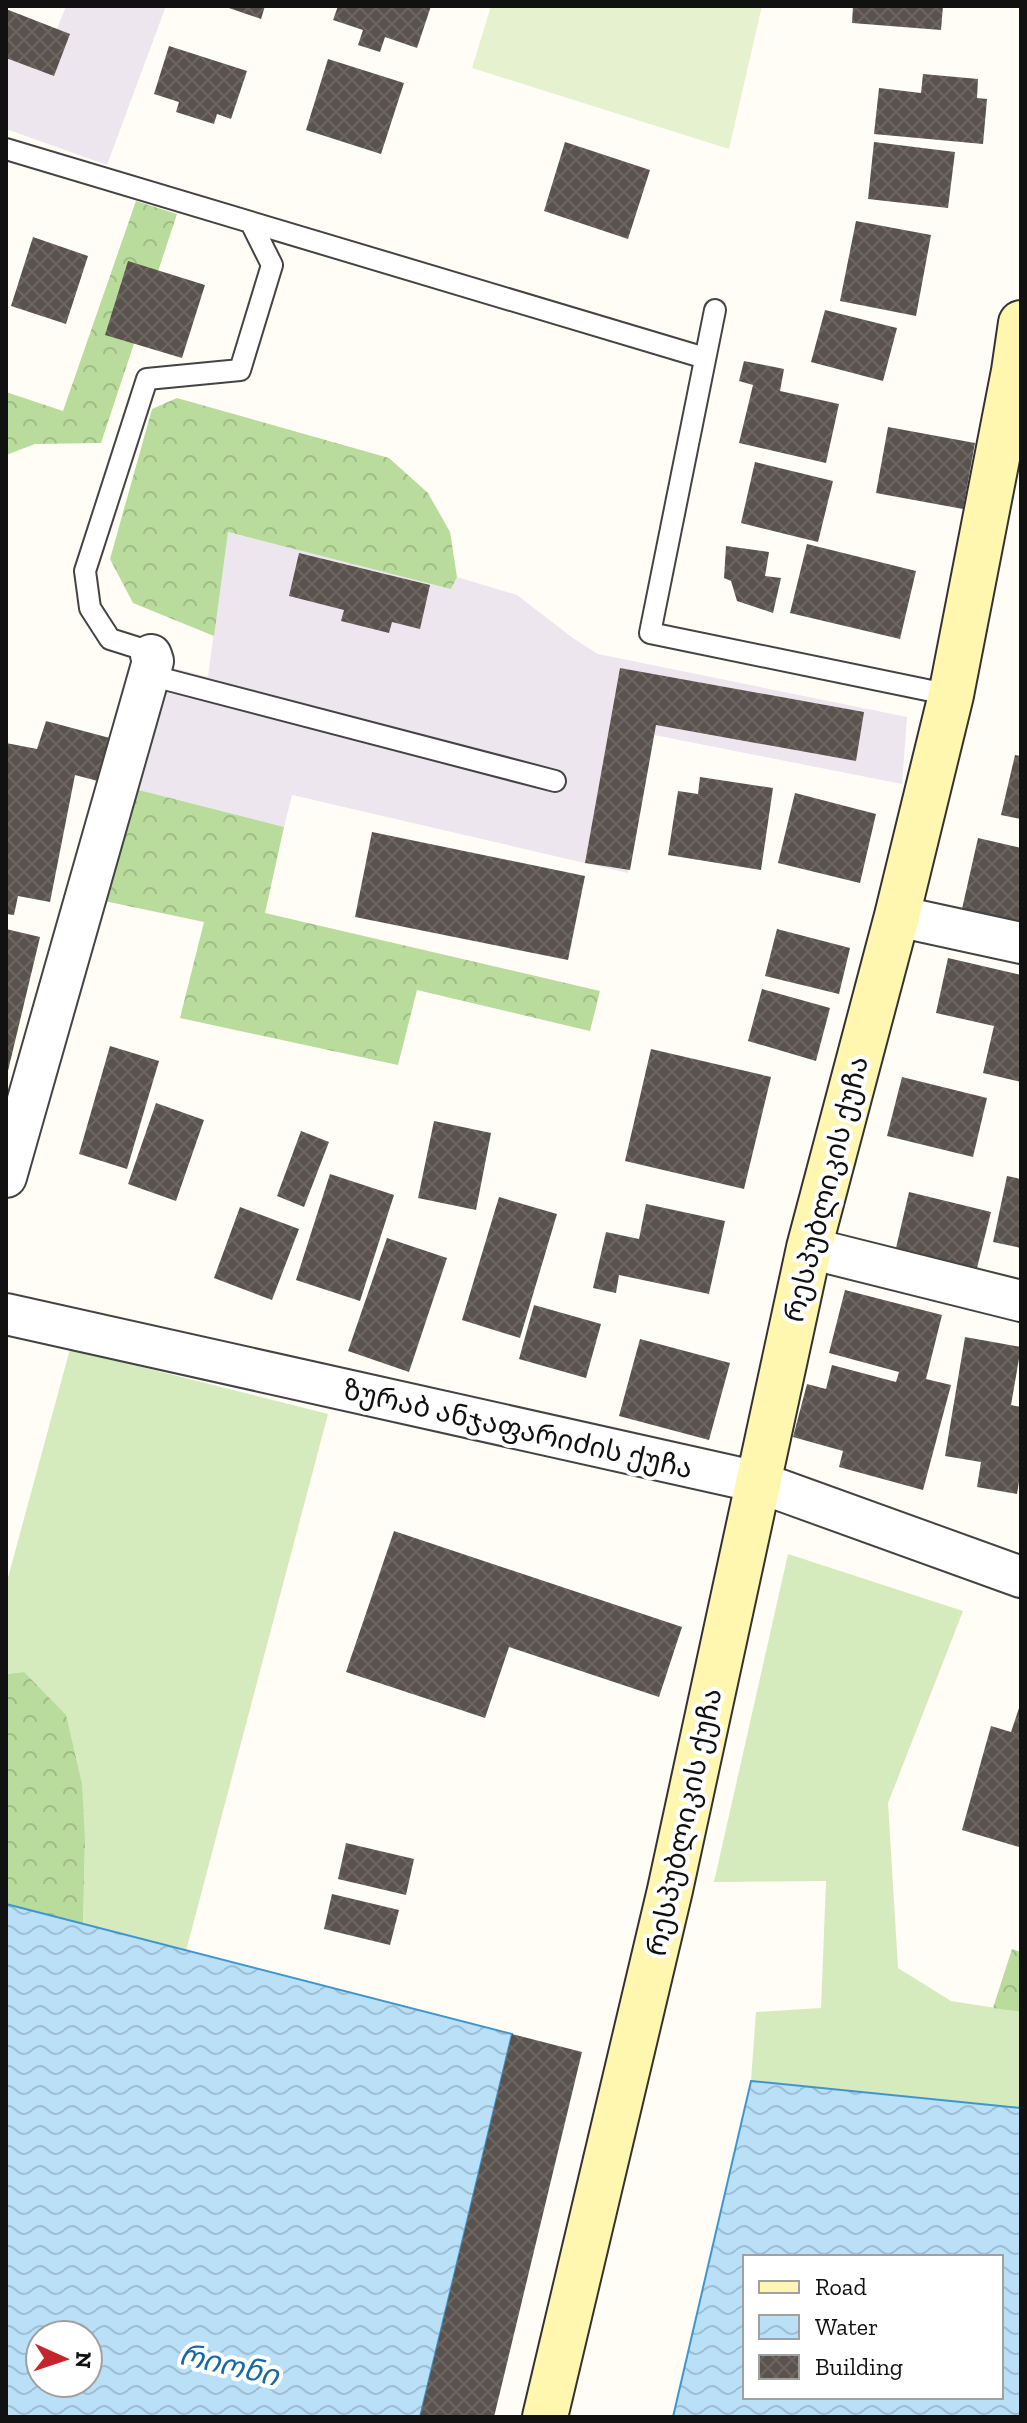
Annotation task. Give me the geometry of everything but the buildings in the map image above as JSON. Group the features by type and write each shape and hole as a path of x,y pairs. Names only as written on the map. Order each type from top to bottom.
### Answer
{"street":[{"name":"რესპუბლიკის ქუჩა","path":"545,2417 674,1875 809,1248 897,916 951,695 1021,323"},
{"path":"6,1177 150,665"},
{"path":"897,916 1021,943"},
{"path":"809,1248 1021,1301"},
{"name":"ზურაბ ანჯაფარიძის ქუჩა","path":"6,1314 758,1482 1021,1577"}],"lane":[{"path":"6,149 705,358"},
{"path":"251,223 272,265 240,370 147,379 85,571 90,608 110,639 148,651 150,665 555,781"},
{"path":"715,310 650,633 951,695"}],"shaded area":[{"path":"66,6 166,6 107,165 6,129 6,56 41,70"},
{"path":"227,532 451,588 457,577 517,595 598,654 907,717 902,784 654,735 628,873 292,795 284,827 127,787 162,665 208,677"}],"green space":[{"path":"491,6 762,6 729,149 472,68"},
{"path":"136,201 177,214 101,443 35,444 6,455 6,392 63,411"},
{"path":"177,398 389,458 428,493 450,532 457,577 451,589 228,532 214,636 133,603 110,559 152,409"},
{"path":"127,787 284,827 265,913 600,991 590,1031 417,990 398,1065 180,1018 204,922 95,899"},
{"path":"70,1349 328,1414 186,1951 83,1924 85,1841 24,1672 6,1674 6,1585"},
{"path":"788,1554 963,1611 888,1803 898,1968 951,2001 1021,2012 1021,2108 751,2081 756,2012 821,2008 826,1881 714,1882"},
{"path":"24,1672 66,1715 82,1784 85,1841 83,1924 6,1904 6,1674"},
{"path":"1012,1949 1021,1952 1021,2012 993,2008"}],"water":[{"name":"რიონი","path":"6,1904 512,2034 420,2417 6,2417"},
{"path":"751,2081 1021,2108 1021,2417 673,2417"}]}
